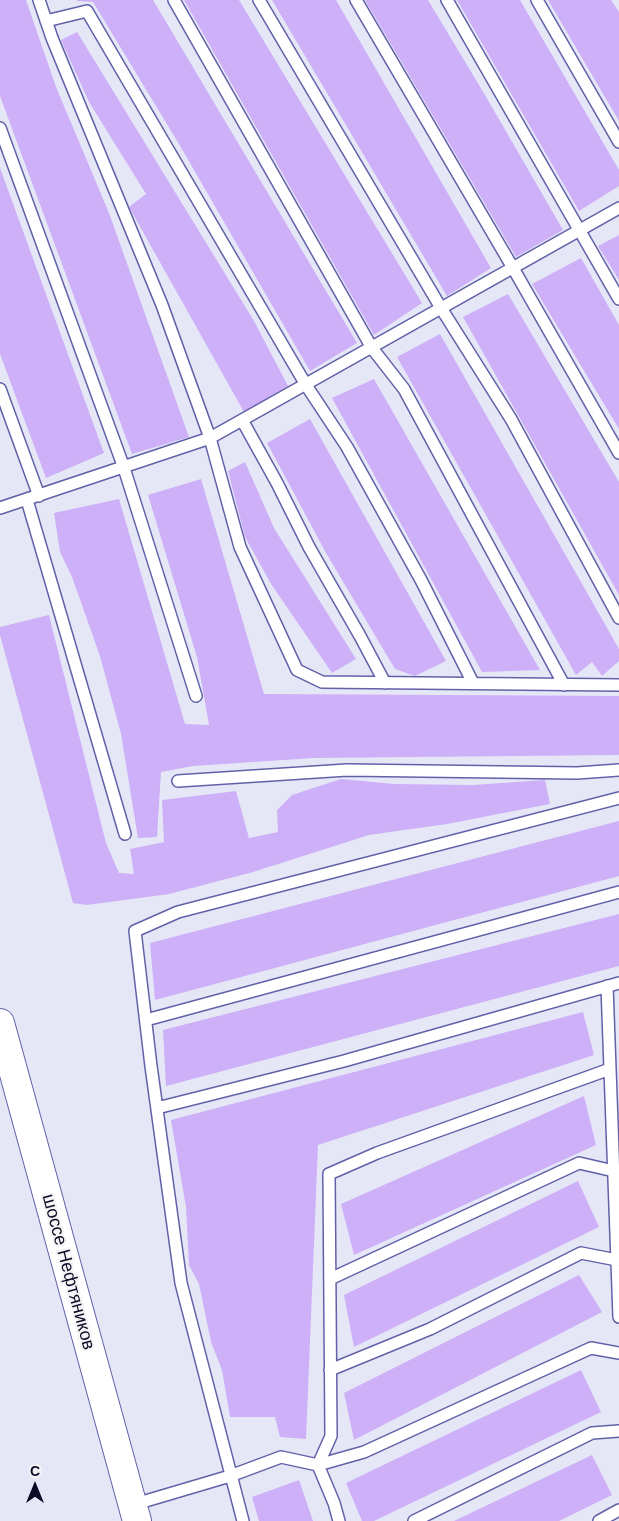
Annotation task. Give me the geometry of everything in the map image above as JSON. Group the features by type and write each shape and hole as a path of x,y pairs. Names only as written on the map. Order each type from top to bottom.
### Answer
{"main road":[{"name":"шоссе Нефтяников","path":"0,1022 134,1513"}],"lane":[{"path":"39,0 162,306 210,438 240,547 298,670 322,682 619,685"},
{"path":"174,0 372,348 404,389 564,685"},
{"path":"259,0 441,308 511,419 619,618"},
{"path":"356,0 514,268 619,453"},
{"path":"447,0 619,299"},
{"path":"537,0 619,142"},
{"path":"46,21 86,11 306,384 347,447 422,580 473,684"},
{"path":"0,128 124,468 196,696"},
{"path":"0,508 210,438 619,208"},
{"path":"0,389 39,496"},
{"path":"242,420 277,483 309,547 385,682"},
{"path":"26,500 125,834"},
{"path":"178,781 347,770 577,773 619,770"},
{"path":"243,1521 181,1283 135,931 178,912 619,798"},
{"path":"146,1020 619,892"},
{"path":"157,1108 344,1061 613,985 610,1069 619,1317"},
{"path":"340,1521 318,1465 331,1436 329,1174 377,1153 610,1069"},
{"path":"330,1279 579,1163 614,1171"},
{"path":"330,1370 430,1329 581,1253 617,1260"},
{"path":"134,1513 281,1457 318,1465 364,1452 591,1348 619,1353"},
{"path":"414,1521 592,1432 619,1430"},
{"path":"599,1521 619,1510"}],"building":[{"path":"0,0 26,0 56,87 109,213 189,437 132,454 0,96"},
{"path":"77,0 153,0 357,343 310,371 179,144 93,2"},
{"path":"184,0 239,0 422,303 374,335"},
{"path":"272,0 336,0 491,268 447,296"},
{"path":"365,0 428,0 563,230 516,257"},
{"path":"457,0 520,0 619,170 619,186 579,211"},
{"path":"548,0 611,0 619,12 619,121"},
{"path":"77,32 254,321 288,386 244,412 129,207 146,194 89,102 61,40"},
{"path":"0,168 104,453 46,478 0,354"},
{"path":"619,235 619,280 598,246"},
{"path":"581,258 619,325 619,429 532,284"},
{"path":"508,294 619,482 619,595 463,317"},
{"path":"440,334 619,649 619,661 602,676 592,662 576,675 397,357"},
{"path":"374,379 540,670 482,672 332,398"},
{"path":"310,419 446,661 415,676 395,669 326,553 267,443"},
{"path":"245,462 274,528 356,659 332,673 271,584 245,537 228,471"},
{"path":"201,479 264,694 619,696 619,755 313,758 193,766 161,772 157,837 138,838 121,734 100,656 72,577 60,552 54,513 119,499 185,724 209,725 197,657 148,495"},
{"path":"49,615 106,843 119,873 134,874 130,849 164,842 162,800 236,791 249,838 278,832 277,810 292,795 341,779 394,784 473,785 545,780 550,804 447,824 369,835 253,872 169,894 87,905 73,903 0,635 0,627"},
{"path":"619,821 619,876 155,1000 150,943"},
{"path":"619,914 619,966 166,1086 163,1030"},
{"path":"583,1012 594,1055 318,1145 306,1439 280,1437 275,1417 230,1417 222,1370 211,1342 199,1284 189,1265 186,1207 171,1120"},
{"path":"584,1096 596,1145 354,1255 341,1204"},
{"path":"578,1181 599,1227 354,1347 344,1295"},
{"path":"579,1275 602,1312 354,1440 344,1393"},
{"path":"581,1370 601,1412 374,1521 362,1521 346,1483"},
{"path":"592,1455 612,1495 559,1521 454,1521"},
{"path":"299,1480 313,1521 259,1521 252,1497"}]}
